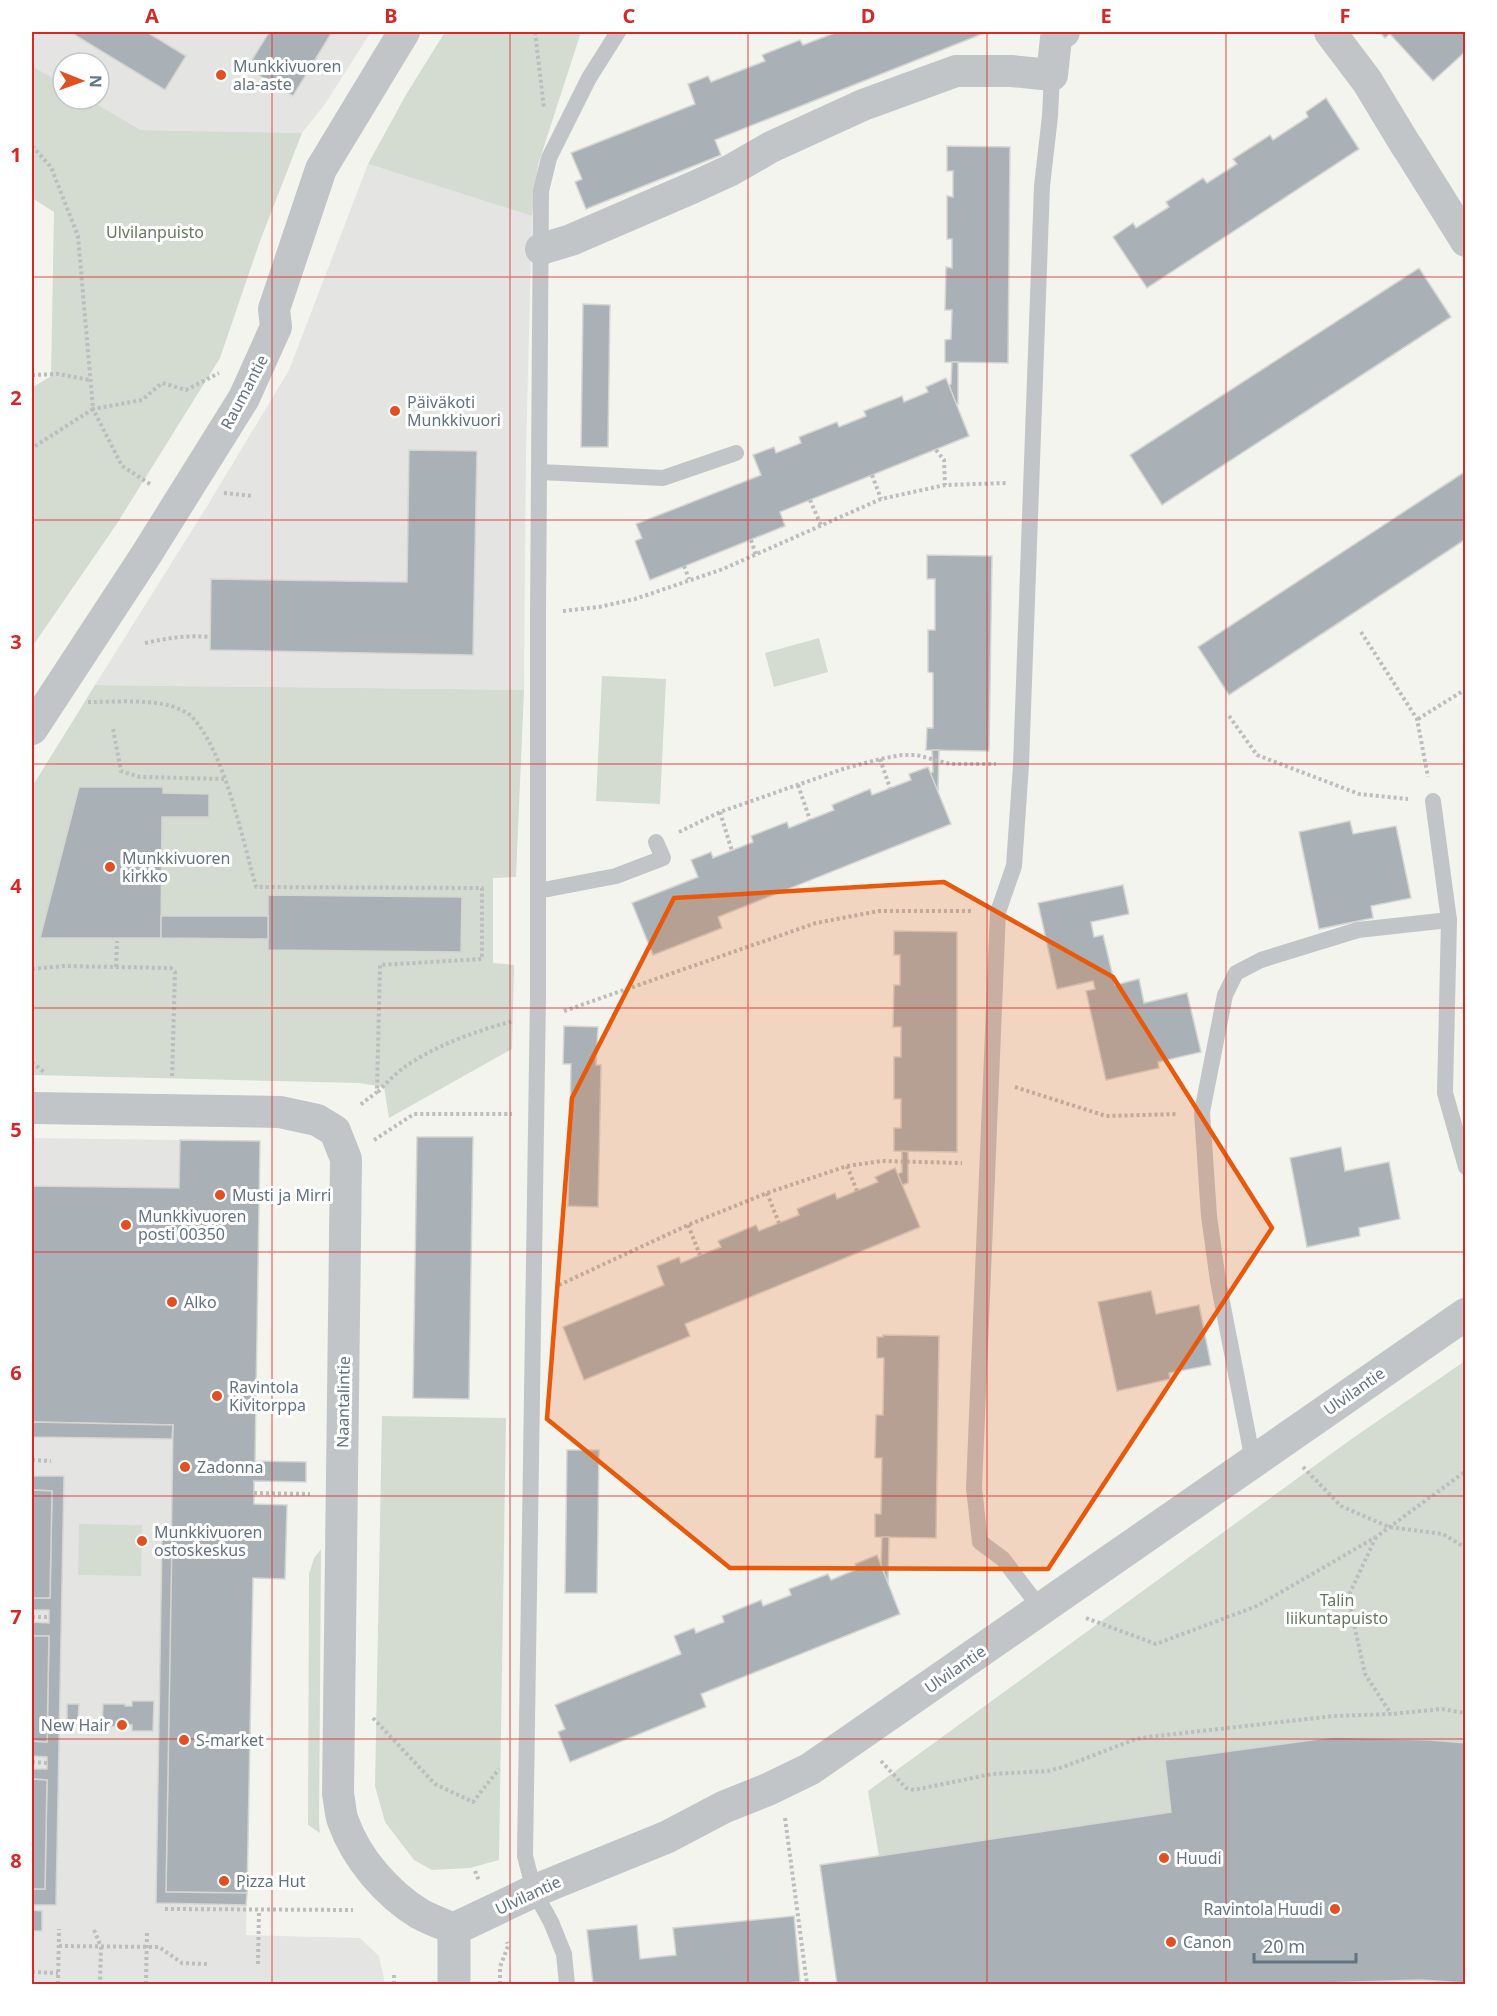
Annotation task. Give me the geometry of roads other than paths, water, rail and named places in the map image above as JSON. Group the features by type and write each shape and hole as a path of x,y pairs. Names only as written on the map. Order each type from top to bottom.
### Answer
{"street":[{"name":"Raumantie","path":"32,729 206,486 276,327 274,309 321,169 404,32"},
{"path":"1330,32 1367,81 1466,241"},
{"path":"541,249 571,240 694,188 771,147 863,105 956,71 1011,71 1052,75 1058,34"},
{"name":"Naantalintie","path":"32,1108 280,1112 317,1120 335,1131 346,1159 338,1794 343,1820 355,1848 372,1870 386,1886 420,1914 454,1929"},
{"name":"Ulvilantie","path":"454,1929 534,1891 667,1837 810,1769 1466,1314"},
{"path":"454,1929 454,1984"}],"lane":[{"path":"567,1984 564,1954 534,1891 525,1856 538,1020 541,191 549,158 589,78 618,32"},
{"path":"1041,1609 1004,1559 980,1542 974,1488 998,912 1014,866 1021,765 1042,186 1052,75"},
{"path":"540,472 663,478 736,453"},
{"path":"1433,801 1449,920 1445,1093 1466,1167"},
{"path":"538,891 616,876 663,858 656,842"},
{"path":"1253,1461 1218,1281 1209,1216 1202,1112 1225,995 1236,973 1261,960 1358,930 1449,920"}],"place":[{"name":"Munkkivuoren ala-aste","path":"221,75"},
{"name":"Päiväkoti Munkkivuori","path":"395,411"},
{"name":"Munkkivuoren kirkko","path":"110,867"},
{"name":"Musti ja Mirri","path":"220,1195"},
{"name":"Munkkivuoren posti 00350","path":"126,1225"},
{"name":"Alko","path":"172,1302"},
{"name":"Ravintola Kivitorppa","path":"217,1396"},
{"name":"Zadonna","path":"185,1467"},
{"name":"Munkkivuoren ostoskeskus","path":"142,1541"},
{"name":"New Hair","path":"122,1725"},
{"name":"S-market","path":"184,1740"},
{"name":"Huudi","path":"1164,1858"},
{"name":"Pizza Hut","path":"224,1881"},
{"name":"Ravintola Huudi","path":"1335,1909"},
{"name":"Canon","path":"1171,1942"}],"park label":[{"name":"Ulvilanpuisto","path":"155,232"},
{"name":"Talin liikuntapuisto","path":"1337,1609"}]}
